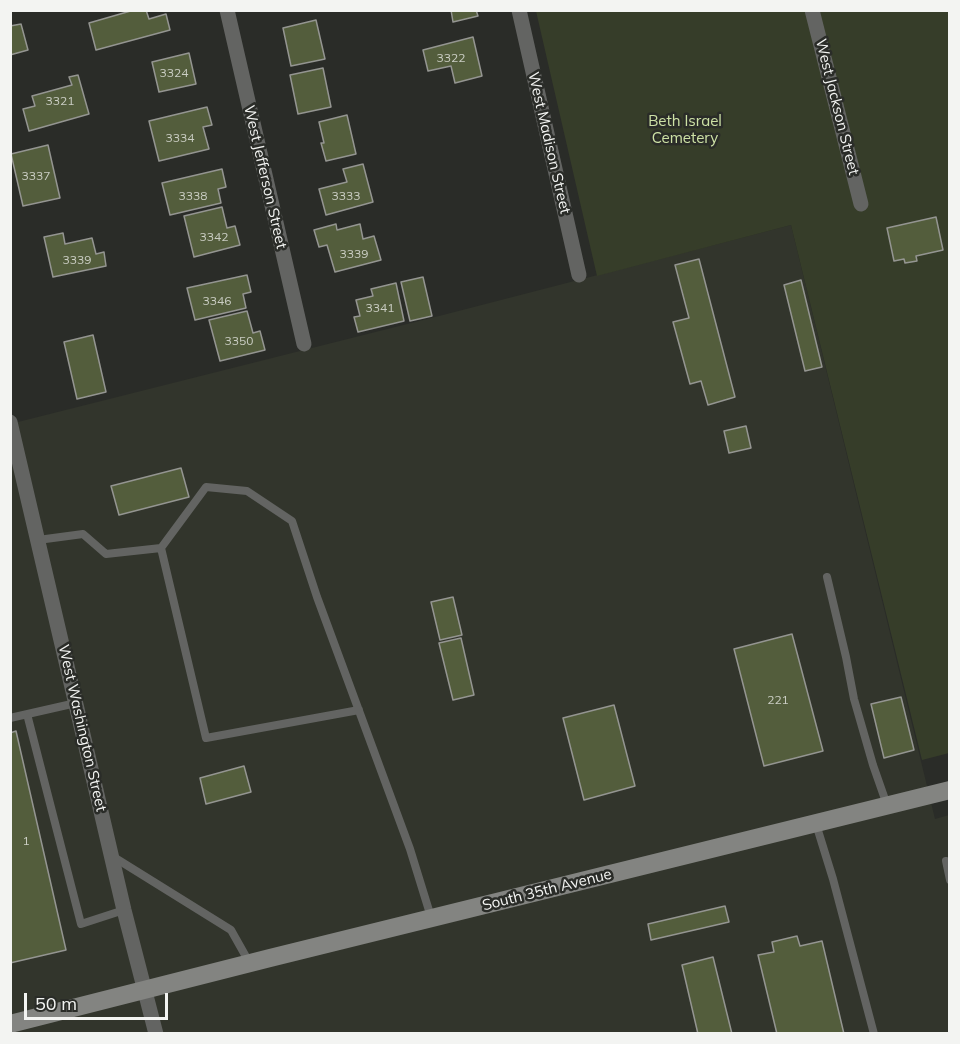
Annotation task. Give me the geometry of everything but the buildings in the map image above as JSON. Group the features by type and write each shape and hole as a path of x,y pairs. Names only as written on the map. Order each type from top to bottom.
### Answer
{"main road":[{"name":"South 35th Avenue","path":"10,1024 950,789"}],"street":[{"name":"West Jefferson Street","path":"227,10 304,344"},
{"name":"West Madison Street","path":"519,10 579,275"},
{"name":"West Jackson Street","path":"812,10 861,204"},
{"name":"West Washington Street","path":"10,422 124,910 156,1034"}],"lane":[{"path":"38,540 83,534 106,554 161,548 206,487 247,491 292,521 317,597 410,849 432,918"},
{"path":"161,548 206,738 358,710"},
{"path":"827,577 854,699 887,805"},
{"path":"10,718 76,703"},
{"path":"27,714 81,924 124,910"},
{"path":"816,823 874,1034"},
{"path":"112,856 231,930 250,963"},
{"path":"946,861 950,880"}],"shaded area":[{"path":"791,225 935,819 949,815 949,1033 11,1033 10,424"}],"green space":[{"name":"Beth Israel Cemetery","path":"536,11 949,11 949,753 922,760 791,225 597,276"}]}
